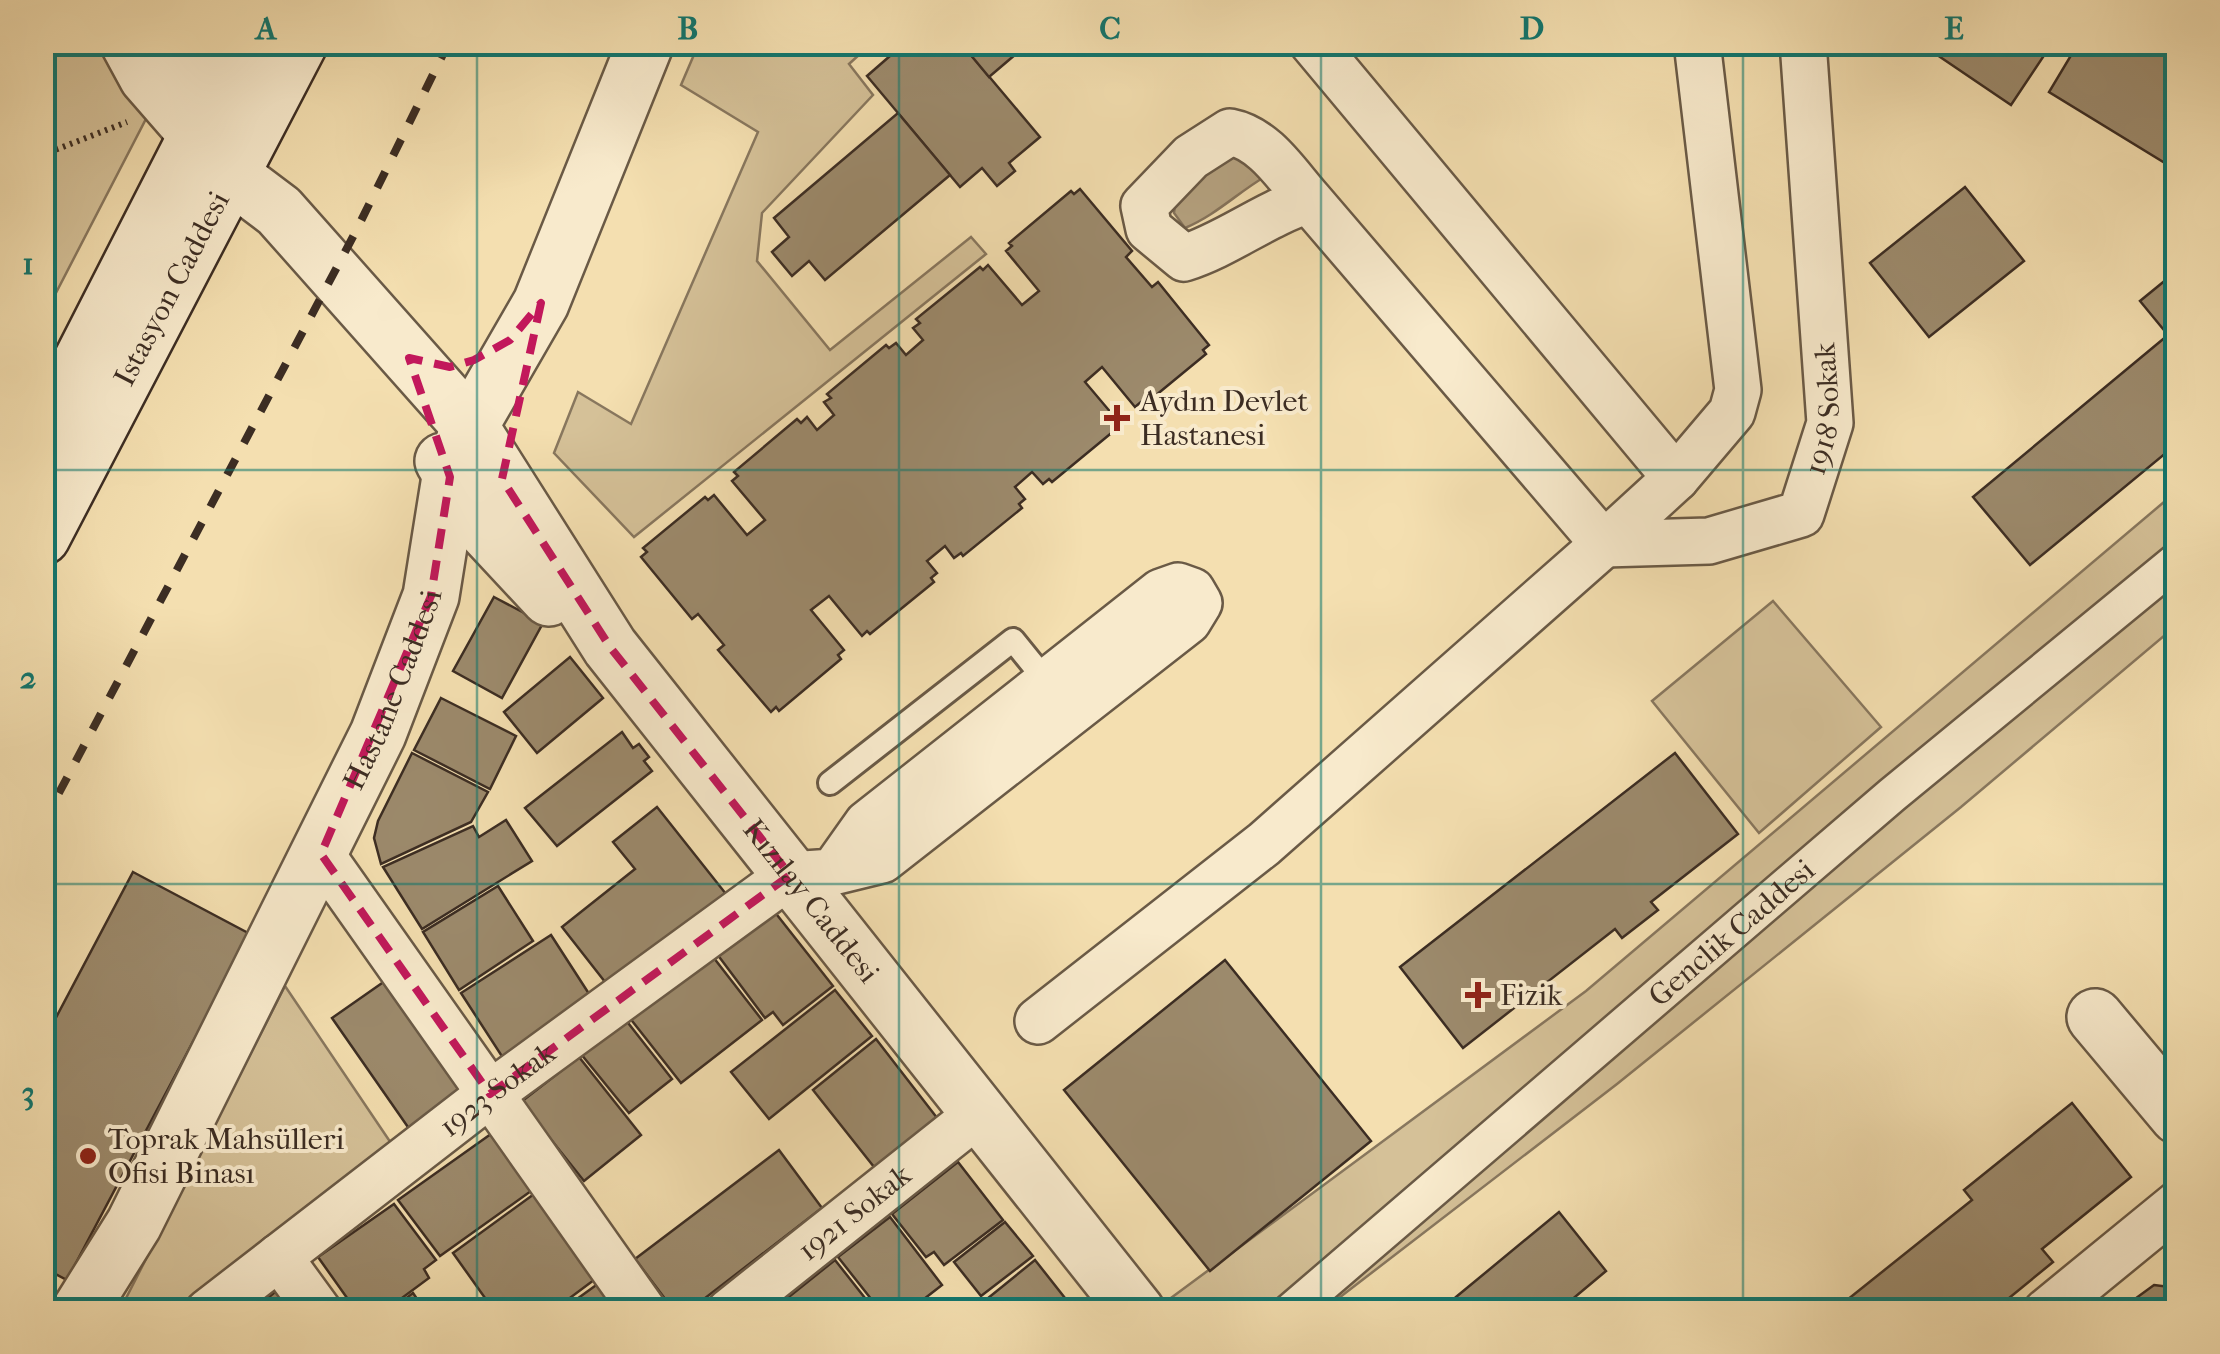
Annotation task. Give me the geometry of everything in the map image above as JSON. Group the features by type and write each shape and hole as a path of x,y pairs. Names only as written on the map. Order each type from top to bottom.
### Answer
{"street":[{"path":"128,42 146,77 207,118"},
{"path":"166,42 207,118 279,211 470,426"},
{"path":"42,438 250,42"},
{"name":"Istasyon Caddesi","path":"42,537 242,160 300,42"},
{"name":"Hastane Caddesi","path":"78,1312 134,1224 378,734 432,596 478,493 470,426 541,304 646,42"},
{"path":"1312,42 1676,478"},
{"path":"1038,1020 1264,844 1676,478 1732,412 1738,390 1697,42"},
{"name":"1918 Sokak","path":"1604,544 1709,542 1801,514 1830,423 1803,42"},
{"path":"1308,200 1604,544"},
{"path":"408,358 450,367 474,360 510,340 541,304"},
{"path":"478,493 541,304"},
{"path":"408,358 478,493"},
{"name":"Kızılay Caddesi","path":"478,493 539,590 610,646 811,874 978,1114 1136,1312"},
{"name":"Genclik Caddesi","path":"1290,1312 1892,795 2178,560"},
{"path":"1178,586 1192,592 1199,602 1188,622 882,860 811,874 868,824 1161,592 1178,586"},
{"path":"321,854 644,1312"},
{"name":"1923 Sokak","path":"208,1312 490,1094 811,874"},
{"path":"2095,1017 2178,1116"},
{"name":"1921 Sokak","path":"729,1312 978,1114"},
{"path":"2046,1312 2178,1204"},
{"path":"279,1258 318,1312"}],"lane":[{"path":"830,783 1013,640 1048,682"}],"path":[{"path":"42,154 128,121"}],"highlighted area":[{"path":"541,303 502,479 610,647 790,875 490,1094 321,854 431,596 450,477 409,358 450,367 474,360 510,340"}],"shaded area":[{"path":"43,43 101,43 150,111 43,318"},
{"path":"699,43 872,43 849,64 873,95 762,213 757,261 830,350 971,237 986,254 634,537 554,453 578,392 631,424 758,132 681,85"},
{"path":"1241,154 1266,176 1185,228 1174,213 1182,192 1198,175"},
{"path":"2177,491 2177,625 1961,807 1617,1084 1322,1311 1152,1312 1586,991"},
{"path":"1773,601 1881,727 1759,833 1652,701"},
{"path":"285,986 397,1152 183,1311 119,1312"}],"building":[{"path":"906,42 917,53 930,42 960,42 1040,137 1009,163 1015,171 997,186 982,168 960,187 867,76"},
{"path":"960,42 1030,42 989,77"},
{"path":"1918,42 2053,42 2011,105"},
{"path":"2079,42 2178,42 2178,171 2049,92"},
{"path":"898,113 950,175 825,280 809,261 792,276 772,252 789,237 774,218"},
{"path":"1965,187 2024,261 1929,337 1870,263"},
{"path":"1080,189 1132,251 1126,257 1152,287 1158,282 1209,345 1203,350 1206,354 1144,405 1141,402 1135,407 1102,367 1085,382 1118,421 1112,426 1115,430 1052,482 1049,479 1043,484 1032,472 1015,487 1025,499 1019,504 1022,508 963,556 961,553 954,558 945,546 927,561 937,573 931,578 934,582 870,634 867,631 862,636 829,596 811,610 844,650 838,655 841,659 779,711 776,707 771,712 718,650 724,645 698,614 692,619 641,557 647,552 643,548 705,497 708,500 714,495 747,535 765,520 732,481 738,476 734,472 797,419 801,423 807,417 817,430 834,415 824,402 831,398 827,394 886,345 889,348 896,343 906,355 923,340 913,328 920,323 916,319 980,267 983,270 988,265 1022,305 1039,291 1006,251 1012,246 1009,243 1071,191 1074,194"},
{"path":"2178,270 2178,443 2030,565 1973,497 2168,335 2140,301"},
{"path":"494,597 543,623 502,698 453,671"},
{"path":"570,657 603,698 537,753 504,712"},
{"path":"441,698 516,736 490,789 414,750"},
{"path":"622,732 633,748 639,744 649,757 644,761 652,771 557,846 525,808"},
{"path":"412,753 488,792 471,822 381,864 374,838 378,821"},
{"path":"1675,753 1738,834 1651,902 1658,910 1622,938 1615,929 1463,1048 1400,967"},
{"path":"657,807 726,894 609,987 562,927 635,869 613,842"},
{"path":"506,820 532,861 422,929 383,867 473,826 479,837"},
{"name":"Toprak Mahsülleri Ofisi Binası","path":"133,872 250,934 67,1280 42,1267 42,1044"},
{"path":"498,886 533,941 459,990 423,932"},
{"path":"770,906 833,986 783,1025 773,1012 765,1018 714,950"},
{"path":"551,935 593,1000 505,1061 461,993"},
{"path":"710,953 762,1020 681,1083 629,1017"},
{"path":"1225,960 1371,1141 1210,1271 1064,1090"},
{"path":"395,974 473,1087 410,1130 332,1018"},
{"path":"835,990 872,1036 769,1119 731,1072"},
{"path":"625,1019 672,1079 629,1113 581,1054"},
{"path":"876,1039 941,1123 878,1172 813,1090"},
{"path":"579,1057 641,1135 584,1181 521,1102"},
{"path":"2072,1103 2131,1177 2042,1249 2053,1262 1992,1312 1832,1312 1972,1200 1964,1190"},
{"path":"498,1129 538,1186 440,1256 398,1200"},
{"path":"779,1150 822,1208 687,1312 675,1312 635,1259"},
{"path":"958,1162 1003,1220 944,1265 934,1252 926,1257 892,1214"},
{"path":"541,1189 602,1274 551,1312 495,1312 453,1253"},
{"path":"394,1204 436,1260 424,1269 429,1278 383,1312 357,1312 318,1257"},
{"path":"1559,1212 1606,1271 1557,1312 1468,1312 1456,1297"},
{"path":"890,1217 942,1285 924,1299 934,1312 893,1312 886,1303 879,1309 838,1257"},
{"path":"1005,1222 1033,1256 981,1296 954,1262"},
{"path":"835,1260 876,1312 778,1312 775,1308"},
{"path":"1035,1260 1076,1312 980,1312 977,1307"},
{"path":"606,1278 630,1312 559,1312"},
{"path":"2154,1285 2178,1288 2178,1312 2117,1312"},
{"path":"281,1287 298,1312 251,1312"},
{"path":"413,1293 426,1312 388,1312"}],"railway":[{"path":"42,825 355,233 449,42"}],"place":[{"name":"Aydın Devlet Hastanesi","path":"1117,418"},
{"name":"Fizik","path":"1478,995"},
{"name":"Toprak Mahsülleri Ofisi Binası","path":"88,1156"}]}
